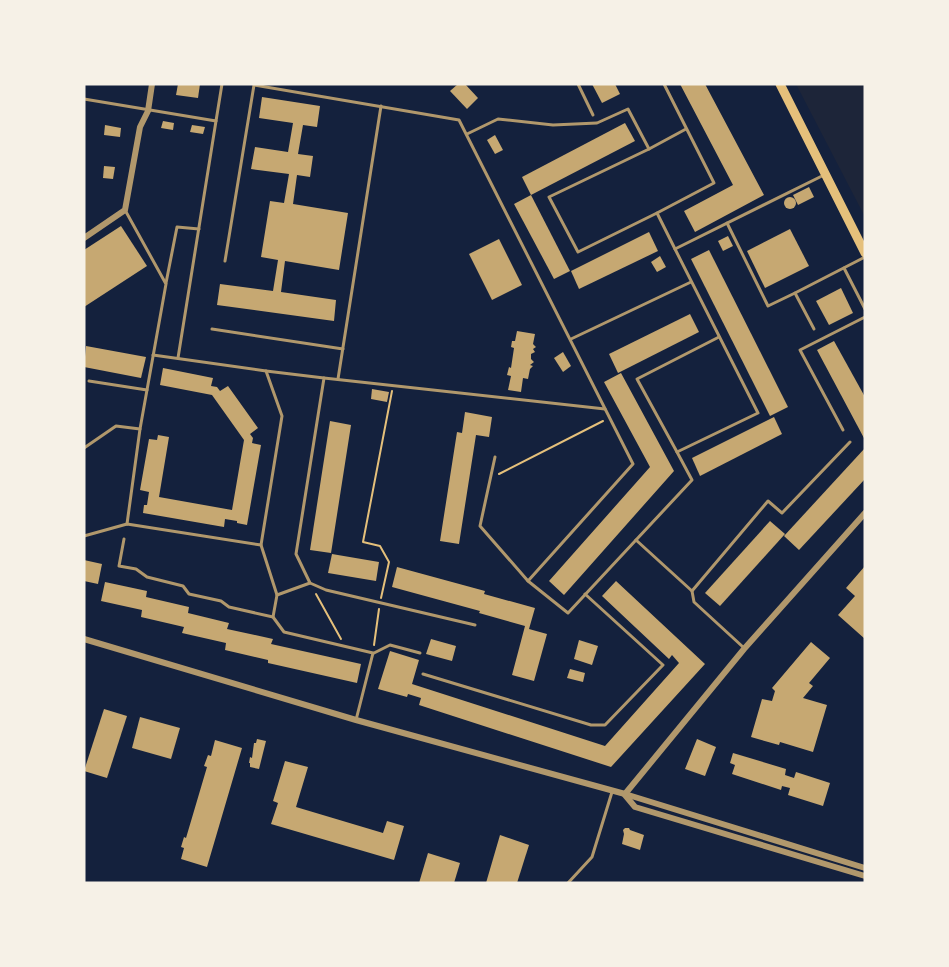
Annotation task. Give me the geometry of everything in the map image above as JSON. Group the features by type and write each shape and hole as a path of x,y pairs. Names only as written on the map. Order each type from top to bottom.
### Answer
{"main road":[{"path":"780,84 865,255"}],"street":[{"path":"84,238 125,210 140,127 148,111 152,84"},
{"path":"625,794 744,649 865,513"},
{"path":"84,639 356,720 625,794 865,868"},
{"path":"625,794 635,807 865,876"}],"lane":[{"path":"178,358 222,84"},
{"path":"578,84 593,115"},
{"path":"664,84 714,183 578,252 549,197 686,129"},
{"path":"225,261 254,85 459,120 633,464 528,581"},
{"path":"84,99 216,122"},
{"path":"338,379 381,106"},
{"path":"467,134 498,119 553,125 597,123 628,109 649,149"},
{"path":"675,249 825,175"},
{"path":"125,210 166,284"},
{"path":"657,213 758,413 677,452"},
{"path":"727,223 768,306 865,255"},
{"path":"127,524 140,429 177,227 199,230"},
{"path":"844,268 865,309"},
{"path":"570,339 691,282"},
{"path":"795,293 814,329"},
{"path":"843,430 800,350 865,317"},
{"path":"212,329 343,349"},
{"path":"495,458 480,526 528,581 568,613 692,480 637,379 719,338"},
{"path":"153,355 324,378 605,409"},
{"path":"266,371 282,416 261,545 277,595 273,617"},
{"path":"324,378 296,554 310,583 326,590 475,625"},
{"path":"89,381 147,390"},
{"path":"84,448 116,426 140,429"},
{"path":"692,591 768,501 782,513 850,442"},
{"path":"84,536 127,524 261,545"},
{"path":"124,539 119,566 136,569 147,577 183,586 189,594 221,602 229,608 273,617 284,632 373,653 390,645 420,654"},
{"path":"636,540 692,591 694,602 744,649"},
{"path":"277,595 310,583"},
{"path":"423,674 591,725 605,725 663,665 585,594"},
{"path":"356,720 373,653"},
{"path":"568,883 592,857 612,792"}],"path":[{"path":"373,653 389,562 380,546 363,542 393,386"},
{"path":"491,478 609,418"},
{"path":"310,583 345,646"}],"shaded area":[{"path":"796,84 865,84 865,217"}],"building":[{"path":"178,84 200,84 198,98 176,95"},
{"path":"458,84 465,84 478,98 467,109 450,91"},
{"path":"592,84 615,84 620,94 602,103"},
{"path":"680,84 705,84 764,195 695,232 684,211 733,185"},
{"path":"262,97 320,106 317,127 303,125 298,154 313,156 310,177 297,175 293,204 348,213 339,270 285,261 281,292 336,300 334,321 217,305 220,284 273,291 278,260 261,257 270,201 284,203 289,174 251,169 255,147 288,152 293,123 259,118"},
{"path":"163,121 174,123 173,130 161,128"},
{"path":"625,123 635,141 531,195 522,177"},
{"path":"105,125 121,128 120,137 104,135"},
{"path":"192,125 205,127 203,134 190,132"},
{"path":"495,135 503,150 495,154 487,140"},
{"path":"104,166 115,167 113,179 103,178"},
{"path":"809,187 814,197 798,205 793,195"},
{"path":"531,195 570,271 554,279 514,204"},
{"path":"792,197 796,203 792,209 788,209 784,201"},
{"path":"121,226 147,266 84,307 84,250"},
{"path":"790,229 809,266 765,288 747,251"},
{"path":"649,232 658,251 579,289 571,271"},
{"path":"728,236 733,246 723,251 718,241"},
{"path":"499,239 522,285 492,300 469,254"},
{"path":"709,250 788,407 770,416 691,259"},
{"path":"660,256 666,267 657,272 651,262"},
{"path":"841,288 853,313 829,325 816,301"},
{"path":"690,314 699,332 618,373 609,354"},
{"path":"517,331 535,334 533,344 536,347 533,349 535,352 531,354 534,362 530,365 533,366 528,379 523,378 521,392 508,390 511,376 507,375 509,367 511,368 514,348 511,347 512,341 515,341"},
{"path":"834,341 865,397 865,440 817,350"},
{"path":"86,346 146,357 141,378 84,367"},
{"path":"563,352 571,366 563,372 554,358"},
{"path":"163,368 213,378 211,386 217,387 220,391 228,386 258,428 250,434 253,438 252,443 261,445 247,525 225,519 224,527 143,513 149,492 140,490 149,439 157,440 158,435 169,437 159,497 232,510 244,440 212,395 160,385"},
{"path":"621,373 674,471 564,595 549,581 650,467 604,382"},
{"path":"372,389 389,392 387,402 371,399"},
{"path":"465,412 492,417 489,437 476,435 459,544 440,541 457,432 462,433"},
{"path":"774,417 782,434 700,476 692,458"},
{"path":"330,421 351,425 331,553 310,550"},
{"path":"865,448 865,479 799,550 784,536"},
{"path":"770,521 785,534 720,606 705,593"},
{"path":"332,554 379,562 376,581 328,573"},
{"path":"84,560 102,564 98,584 84,581"},
{"path":"865,566 865,639 838,615 855,596 846,588"},
{"path":"397,567 485,591 484,594 535,608 529,629 547,634 534,681 512,675 525,626 392,587"},
{"path":"616,581 705,664 611,767 419,705 421,698 408,694 407,697 378,689 390,651 419,660 412,684 605,746 679,663 672,655 669,659 602,596"},
{"path":"105,582 147,591 146,597 189,607 188,613 229,623 227,629 273,639 271,644 361,664 357,683 268,663 268,660 225,650 226,643 182,633 184,627 141,617 142,610 101,601"},
{"path":"431,639 456,646 452,661 426,654"},
{"path":"579,640 598,646 592,665 574,659"},
{"path":"811,642 830,658 809,683 813,686 803,698 827,705 813,752 780,742 779,745 751,737 762,699 772,701 775,691 772,688"},
{"path":"570,669 585,673 583,682 567,678"},
{"path":"104,709 127,716 107,778 84,771"},
{"path":"140,717 180,728 171,759 132,748"},
{"path":"257,739 266,741 259,769 250,767 249,763"},
{"path":"697,739 716,747 705,776 685,769"},
{"path":"215,740 242,748 207,867 181,859 184,848 181,847 184,837 186,838 207,767 204,766 208,755 211,756"},
{"path":"733,753 786,769 785,775 794,778 796,772 830,783 823,806 788,795 790,788 782,786 781,790 732,774 735,765 730,763"},
{"path":"285,761 308,767 296,807 383,833 387,821 404,826 394,860 271,824 278,803 273,801"},
{"path":"625,828 644,835 640,850 622,844"},
{"path":"500,835 529,845 517,883 486,883"},
{"path":"428,853 460,863 454,883 419,883"}]}
